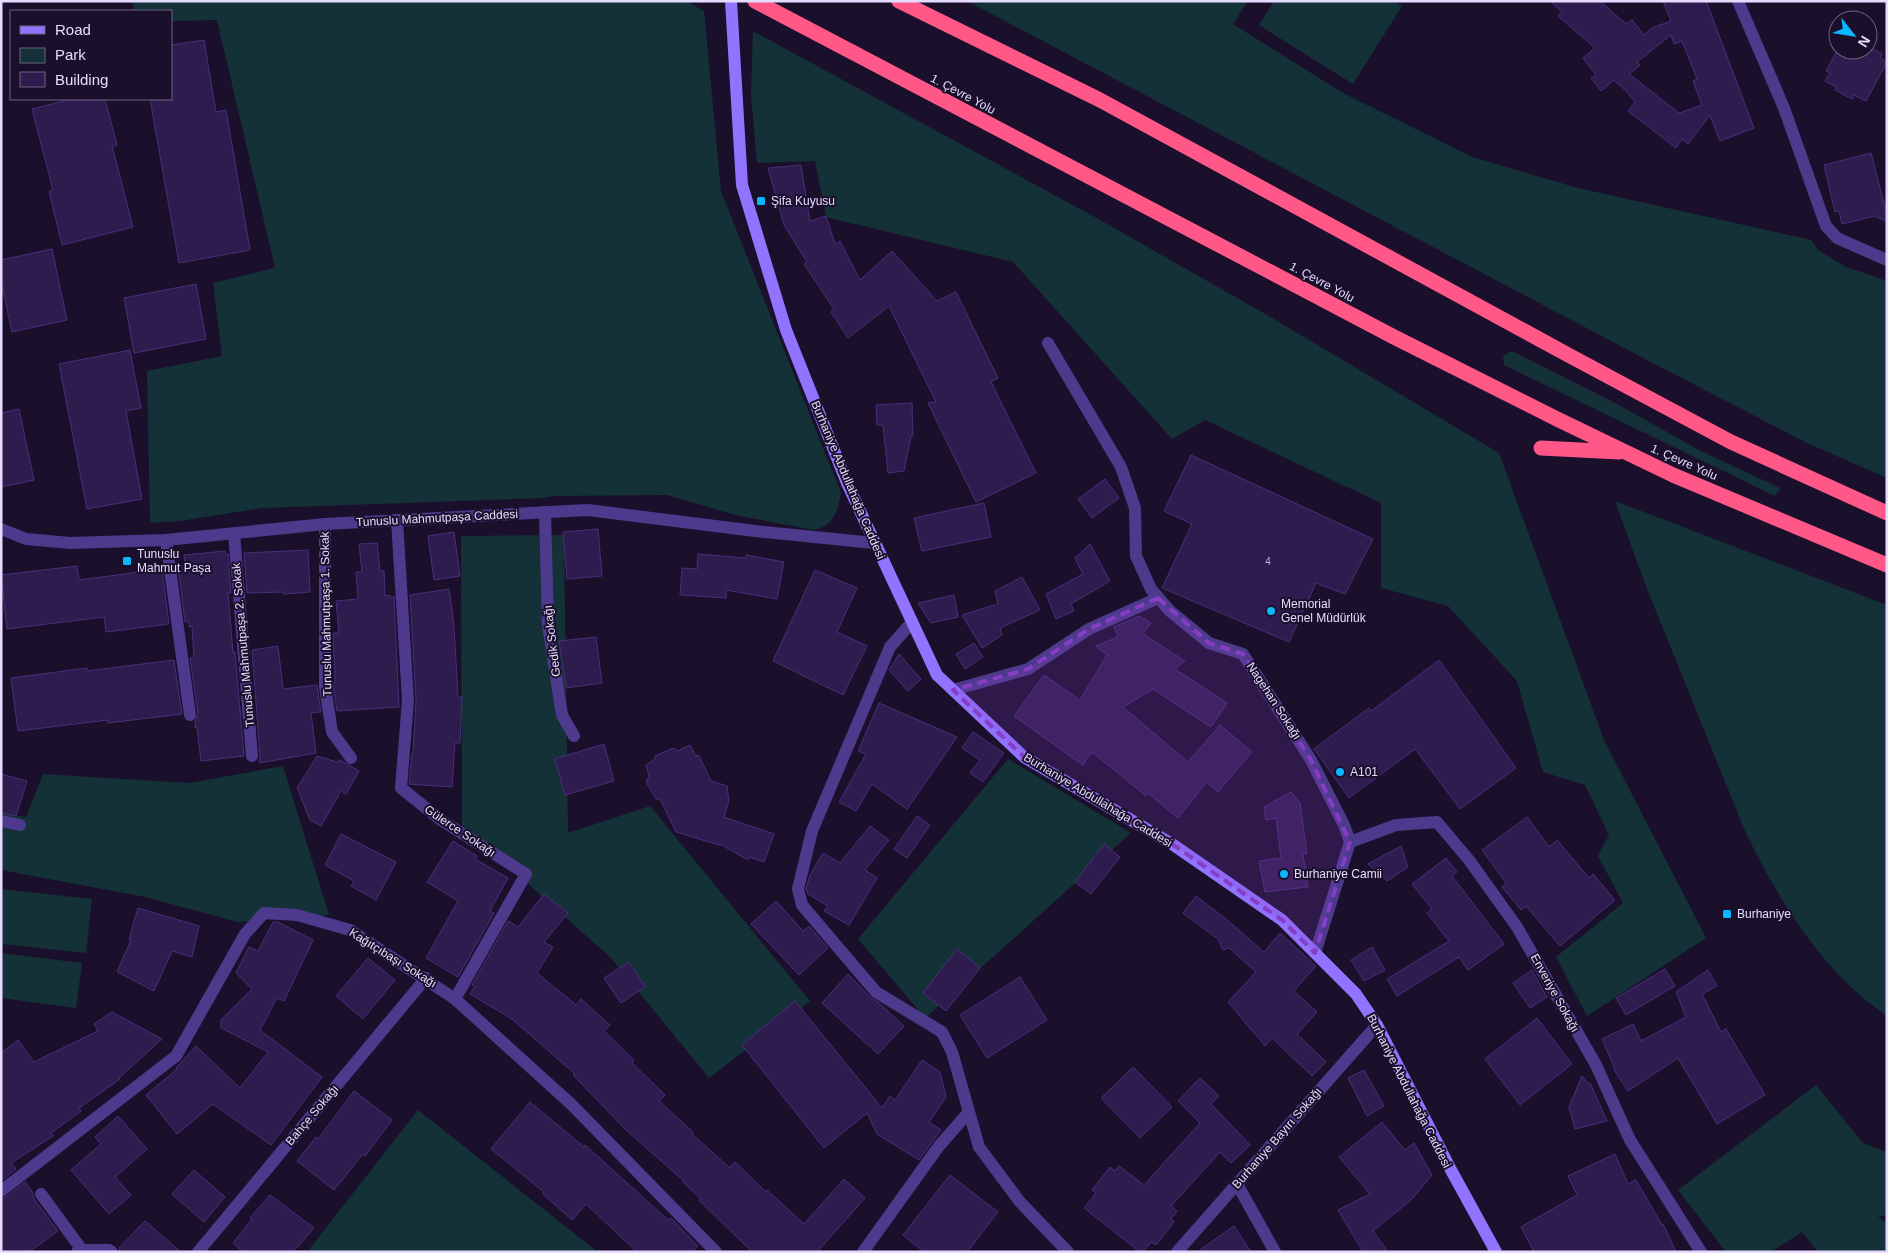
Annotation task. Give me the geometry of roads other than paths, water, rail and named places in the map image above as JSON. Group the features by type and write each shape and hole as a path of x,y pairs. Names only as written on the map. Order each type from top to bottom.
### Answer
{"highway":[{"path":"899,1 1100,100 1572,358 1732,442 1887,513"},
{"name":"1. Çevre Yolu","path":"759,3 1394,337 1682,478 1887,565"},
{"path":"1540,448 1626,452"}],"main road":[{"name":"Burhaniye Abdullahağa Caddesi","path":"731,1 742,185 786,330 874,543 937,675 1024,757 1172,844 1282,920 1356,994 1377,1024 1450,1170 1496,1252"}],"street":[{"path":"1738,1 1784,108 1826,226 1837,238 1887,260"},
{"name":"Nagehan Sokağı","path":"1048,342 1122,467 1135,508 1136,556 1151,589 1170,611 1209,643 1243,654 1311,760 1344,825 1350,842"},
{"name":"Tunuslu Mahmutpaşa Caddesi","path":"1,529 26,539 70,543 166,540 325,524 588,510 755,531 874,543"},
{"name":"Gedik Sokağı","path":"545,512 548,625 562,716 574,736"},
{"name":"Gülerce Sokağı","path":"398,520 408,700 401,788 441,820 526,874 455,998"},
{"name":"Tunuslu Mahmutpaşa 1. Sokak","path":"325,524 325,687 332,732 351,758"},
{"name":"Tunuslu Mahmutpaşa 2. Sokak","path":"234,533 252,756"},
{"path":"166,540 190,715"},
{"path":"953,690 1028,669 1089,629 1158,598"},
{"path":"912,622 890,647 831,785 812,831 798,889 802,905 876,992 942,1032 958,1070 968,1113 979,1147 1020,1202 1068,1252"},
{"path":"1,821 20,825"},
{"name":"Enveriye Sokağı","path":"1350,842 1396,825 1437,822 1469,860 1517,927 1596,1066 1630,1140 1701,1252"},
{"path":"1315,953 1350,842"},
{"name":"Kağıtçıbaşı Sokağı","path":"1,1191 176,1056 246,934 264,913 297,915 350,930 455,998 571,1104 716,1252"},
{"name":"Bahçe Sokağı","path":"198,1252 426,978"},
{"name":"Burhaniye Bayırı Sokağı","path":"1176,1252 1377,1024"},
{"path":"864,1252 939,1146 968,1113"},
{"path":"1237,1184 1275,1252"},
{"path":"42,1194 80,1251 109,1250 112,1252"}],"place":[{"name":"Şifa Kuyusu","path":"761,201"},
{"name":"Tunuslu Mahmut Paşa","path":"127,561"},
{"name":"Memorial Genel Müdürlük","path":"1271,611"},
{"name":"A101","path":"1340,772"},
{"name":"Burhaniye Camii","path":"1284,874"},
{"name":"Burhaniye","path":"1727,914"}]}
